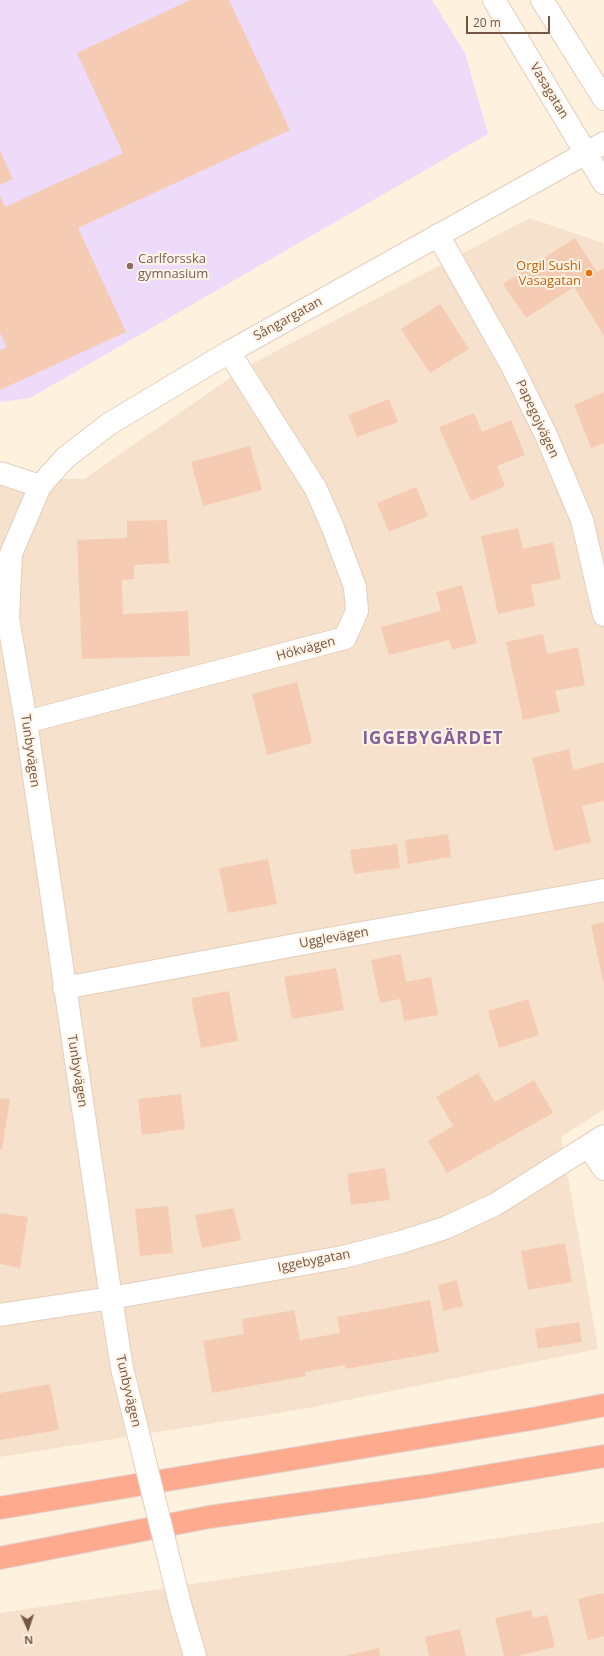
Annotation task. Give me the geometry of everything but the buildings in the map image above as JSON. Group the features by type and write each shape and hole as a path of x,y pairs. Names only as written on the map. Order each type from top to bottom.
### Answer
{"highway":[{"path":"0,1508 537,1418 604,1405"},
{"path":"0,1558 209,1517 428,1486 604,1456"}],"street":[{"name":"Vasagatan","path":"494,0 595,148 604,183"},
{"path":"542,0 604,99"},
{"name":"Sångargatan","path":"40,486 65,458 109,424 229,352 595,148"},
{"name":"Papegojvägen","path":"438,235 511,364 546,435 582,520 604,615"},
{"name":"Hökvägen","path":"26,722 345,638 357,611 355,587 334,528 316,488 229,352"},
{"path":"0,473 40,486"},
{"name":"Tunbyvägen","path":"40,486 11,554 8,619 26,722 64,988 122,1368 194,1656"},
{"name":"Ugglevägen","path":"64,988 604,890"},
{"path":"597,1142 604,1169"},
{"name":"Iggebygatan","path":"0,1315 111,1298 343,1257 401,1242 446,1228 496,1204 597,1142"}],"shaded area":[{"name":"Carlforsska gymnasium","path":"0,0 432,0 465,53 488,134 30,398 0,402"},
{"path":"530,218 603,243 604,246 604,1109 561,1137 598,1349 303,1409 0,1457 0,479 84,479 246,367"},
{"path":"604,1522 604,1656 0,1656 0,1613"}],"place":[{"name":"Carlforsska gymnasium","path":"130,266"},
{"name":"Orgil Sushi Vasagatan","path":"589,273"}],"district":[{"name":"IGGEBYGÄRDET","path":"433,739"}]}
